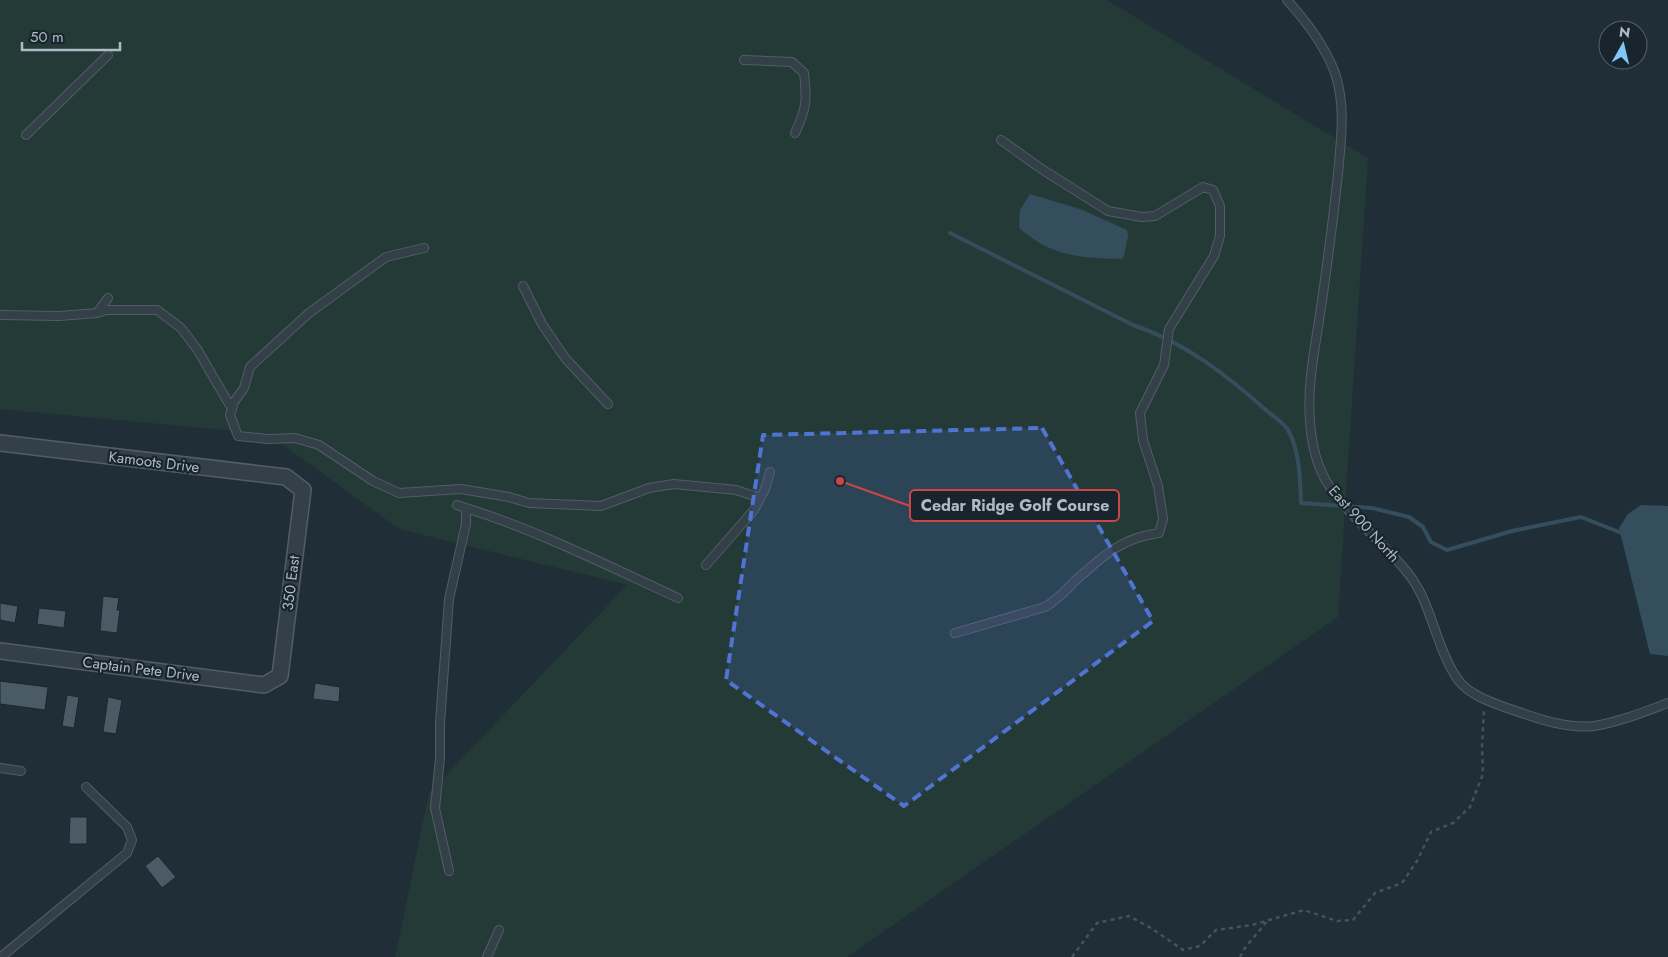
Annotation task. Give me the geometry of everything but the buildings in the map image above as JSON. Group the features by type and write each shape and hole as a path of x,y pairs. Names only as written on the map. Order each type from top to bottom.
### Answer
{"street":[{"name":"Kamoots Drive","path":"0,443 286,477 303,490"},
{"name":"350 East","path":"280,676 303,490"},
{"name":"Captain Pete Drive","path":"0,651 264,685 280,676"}],"lane":[{"name":"East 900 North","path":"1287,0 1314,34 1327,56 1335,73 1340,91 1342,110 1342,130 1330,244 1311,380 1310,419 1319,466 1326,481 1340,500 1406,571 1417,586 1428,608 1452,671 1462,685 1485,700 1551,723 1572,726 1592,726 1617,721 1668,703"},
{"path":"26,135 108,55"},
{"path":"744,60 792,62 804,72 806,92 804,114 795,133"},
{"path":"955,633 1045,607 1057,600 1116,546 1137,537 1159,533 1163,519 1158,486 1143,440 1140,413 1164,365 1168,328 1214,256 1220,236 1220,206 1213,190 1203,187 1155,216 1142,217 1108,211 1040,168 1001,140"},
{"path":"424,248 386,258 309,313 250,367 244,388 234,402 230,415 238,436 268,439 295,438 320,445 373,481 399,493 461,489 509,497 529,504 601,506 649,488 674,484 736,490 760,498"},
{"path":"523,286 542,324 565,358 608,404"},
{"path":"97,312 108,298"},
{"path":"0,315 59,316 106,310 156,310 181,328 197,349 232,409"},
{"path":"706,565 754,510 765,489 770,472"},
{"path":"457,504 493,516 538,535 678,598"},
{"path":"449,871 435,808 440,758 440,723 449,599 466,524 466,508"},
{"path":"0,768 21,771"},
{"path":"1,957 127,853 132,840 127,827 86,787"},
{"path":"487,957 499,930"}],"path":[{"path":"1072,957 1097,923 1129,916 1184,950 1200,946 1216,930 1252,925 1304,910 1337,921 1353,920 1375,893 1402,883 1417,861 1431,832 1453,823 1470,807 1483,774 1482,746 1485,700"},
{"path":"1240,957 1268,920"}],"highlighted area":[{"path":"1042,428 1153,621 904,806 726,680 763,435"}],"green space":[{"path":"0,0 1107,0 1368,158 1338,617 847,957 395,957 429,793 627,585 399,529 268,434 0,409"}],"water":[{"path":"1030,194 1080,209 1127,230 1128,237 1123,259 1094,258 1068,254 1043,245 1031,238 1019,228 1020,210"},
{"path":"1641,505 1668,506 1668,656 1650,654 1619,528 1628,514"}],"waterway":[{"path":"950,233 1133,325 1170,341 1220,372 1280,421 1287,429 1293,440 1297,458 1301,503 1372,508 1409,517 1423,527 1431,542 1447,550 1512,531 1581,517 1624,534"}],"place":[{"name":"Cedar Ridge Golf Course","path":"840,481"}]}
